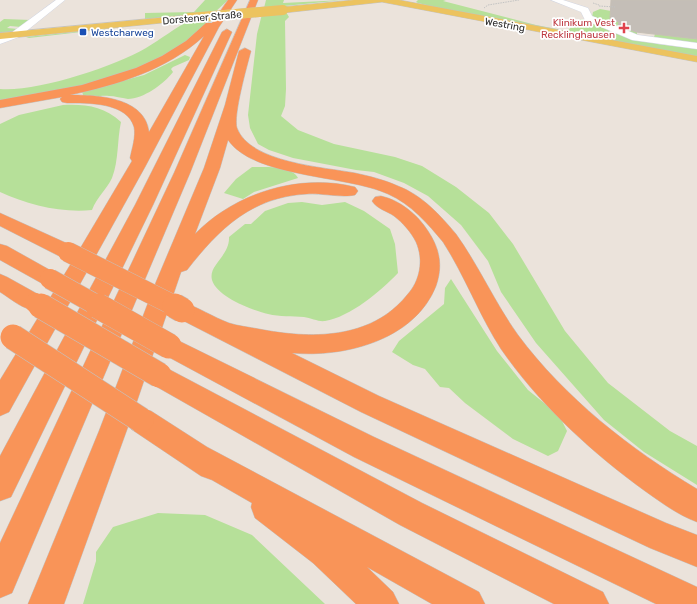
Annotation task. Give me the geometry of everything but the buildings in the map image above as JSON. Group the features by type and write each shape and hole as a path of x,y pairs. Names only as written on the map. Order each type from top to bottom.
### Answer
{"highway":[{"path":"0,104 91,86 153,65 198,37 222,10 241,4"},
{"path":"46,604 113,431 167,282 212,168 232,105 244,56 248,29 241,4"},
{"path":"0,404 137,167 214,27 241,4"},
{"path":"0,486 144,204 241,4"},
{"path":"0,580 179,180 241,4"},
{"path":"0,116 34,105 67,99 89,100 121,106 138,119 141,126 142,135 137,167"},
{"path":"232,105 230,128 236,140 257,155 274,162 357,178 386,186 406,196 423,209 438,223 458,247 481,294 509,341 539,379 620,454 697,507"},
{"path":"167,282 195,246 224,218 241,208 280,192 330,187 376,199 399,209 415,224 426,239 431,260 427,283 408,309 392,322 366,336 331,344 308,345 223,331"},
{"path":"0,211 44,240"},
{"path":"0,219 370,404 654,534 697,551"},
{"path":"0,251 215,371 412,470 694,604"},
{"path":"0,282 159,375 411,514 591,604"},
{"path":"6,333 200,458 325,551 381,604"},
{"path":"0,393 20,369"},
{"path":"200,458 467,604"}],"main road":[{"path":"338,4 352,0"},
{"name":"Dorstener Straße","path":"0,36 380,0"},
{"name":"Westring","path":"385,0 697,60"},
{"path":"410,0 412,3 454,14"}],"street":[{"path":"0,41 15,35 61,0"},
{"path":"555,0 574,5 593,6 592,9 586,11 588,18 636,38 697,46"}],"path":[{"path":"484,9 486,8 484,8 485,6 519,0"},
{"path":"493,4 500,6"}],"green space":[{"path":"205,0 228,0 214,13 145,19 145,13 194,12"},
{"path":"266,0 284,0 283,3 344,0 264,8"},
{"path":"418,0 446,0 443,1 536,25 567,31 576,22 582,19 617,34 621,33 656,42 657,44 697,49 697,57 442,9 416,2"},
{"path":"600,9 611,11 635,22 619,24 618,27 637,30 637,36 654,37 655,34 697,39 697,45 639,38 592,17 593,12"},
{"path":"286,12 289,17 285,21 286,89 285,106 281,116 298,130 334,144 395,157 422,166 456,187 489,213 513,244 565,331 608,383 670,431 697,446 697,485 644,452 604,420 536,343 501,292 488,261 461,225 428,196 404,183 374,172 293,158 269,150 258,144 250,128 248,115 257,34 262,14"},
{"path":"4,19 31,20 21,27 10,26 7,28 18,29 11,32 0,33 0,22"},
{"path":"190,20 205,21 206,24 185,42 142,66 96,82 72,88 0,101 0,89 34,87 95,70 146,48"},
{"path":"133,26 29,38 26,37"},
{"path":"185,55 190,57 189,60 173,67 171,69 173,72 169,77 146,94 128,99 114,96 84,97 82,92 144,75"},
{"path":"63,105 79,105 101,109 108,112 121,122 116,164 112,178 92,210 80,211 45,207 22,201 0,192 0,124 19,115"},
{"path":"252,167 284,169 295,174 298,178 254,192 243,199 224,193 236,179"},
{"path":"302,202 322,205 345,202 364,211 390,229 395,244 398,273 383,288 355,309 335,319 320,321 304,317 268,314 236,302 221,292 212,280 213,270 226,250 229,237 245,224 251,224 265,211 288,203"},
{"path":"451,279 497,351 528,390 559,415 567,431 558,451 548,456 513,439 465,403 449,388 440,387 425,369 413,365 392,352 399,341 444,304 445,288"},
{"path":"158,513 205,515 252,535 325,604 83,604 96,561 96,552 113,527"}],"place":[{"name":"Klinikum Vest Recklinghausen","path":"624,28"},
{"name":"Westcharweg","path":"83,32"}]}
